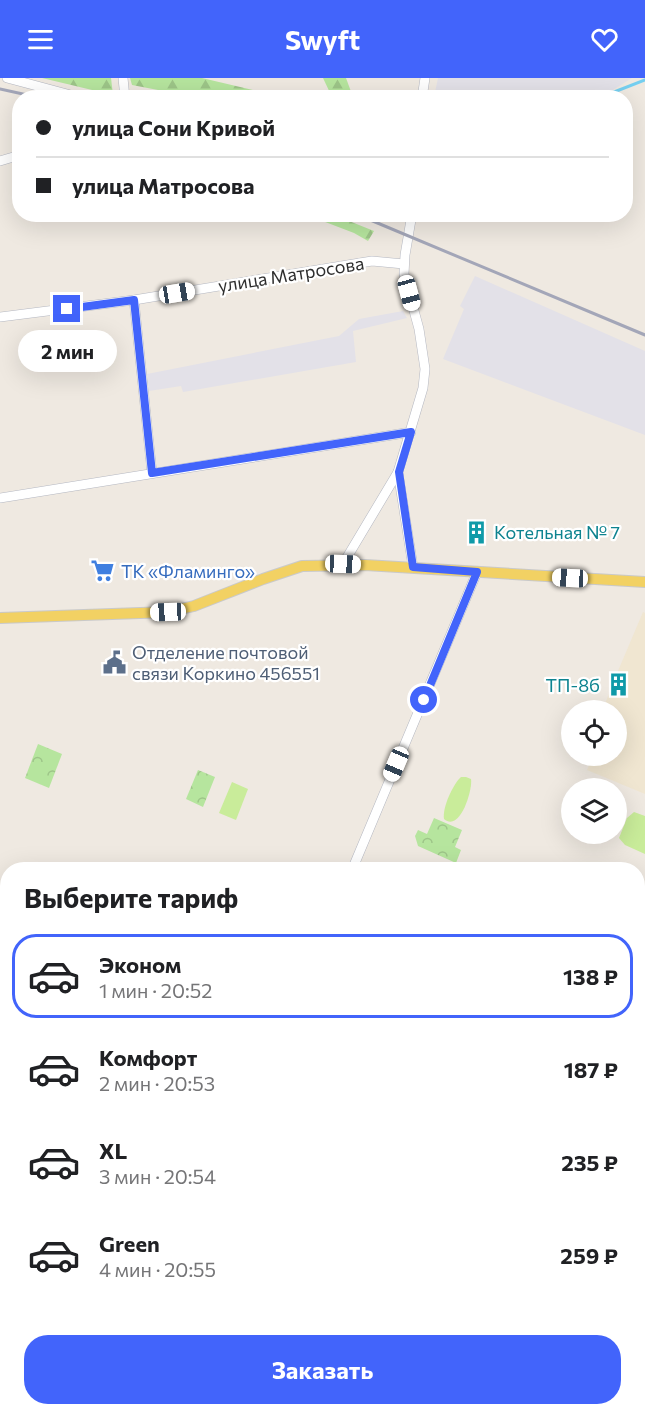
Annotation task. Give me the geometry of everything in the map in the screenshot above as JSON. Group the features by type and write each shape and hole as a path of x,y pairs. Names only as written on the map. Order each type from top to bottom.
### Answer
{"main road":[{"path":"0,618 168,612 194,606 302,566 343,564 413,567 645,582"}],"street":[{"path":"7,78 52,90"},
{"path":"343,564 399,472 423,388 425,369 419,329 404,274 410,222"},
{"name":"улица Матросова","path":"0,317 134,300 372,261 404,264"},
{"path":"134,300 152,473"},
{"path":"0,498 411,432"},
{"path":"399,472 413,567"},
{"path":"356,862 477,572"}],"shaded area":[{"path":"438,78 632,78 613,90 435,90"},
{"path":"475,276 645,351 645,435 443,359 464,309 460,306"},
{"path":"403,311 407,318 353,331 356,362 183,392 181,386 149,391 147,374 339,336 359,319"},
{"path":"643,612 645,613 645,794 627,787 627,778 606,778 587,770 589,766 627,766 627,700 606,700 611,689 620,693 624,682 615,678"}],"green space":[{"path":"42,78 111,78 112,90 92,90"},
{"path":"130,78 202,78 253,90 158,90 132,85"},
{"path":"323,78 346,78 350,90 329,90"},
{"path":"325,222 352,222 374,231 368,241"},
{"path":"38,744 62,754 49,788 25,778"},
{"path":"198,770 215,777 203,807 186,799"},
{"path":"461,777 471,779 468,800 460,815 450,822 444,819 446,803"},
{"path":"232,782 248,789 236,820 219,813"},
{"path":"634,812 645,816 645,854 624,844 627,844 627,818"},
{"path":"434,818 462,830 455,847 461,850 456,862 418,846 415,836 418,830 427,834"}],"waterway":[{"path":"619,90 645,80"}],"railway":[{"path":"0,89 12,92"},
{"path":"375,222 645,335"}],"place":[{"name":"Котельная № 7","path":"476,532"},
{"name":"ТК «Фламинго»","path":"103,571"},
{"name":"Отделение почтовой связи Коркино 456551","path":"114,662"},
{"name":"ТП-8б","path":"618,685"}],"route":[{"path":"67,309 134,300 152,473 411,432 399,472 413,567 477,572 424,700"}]}
